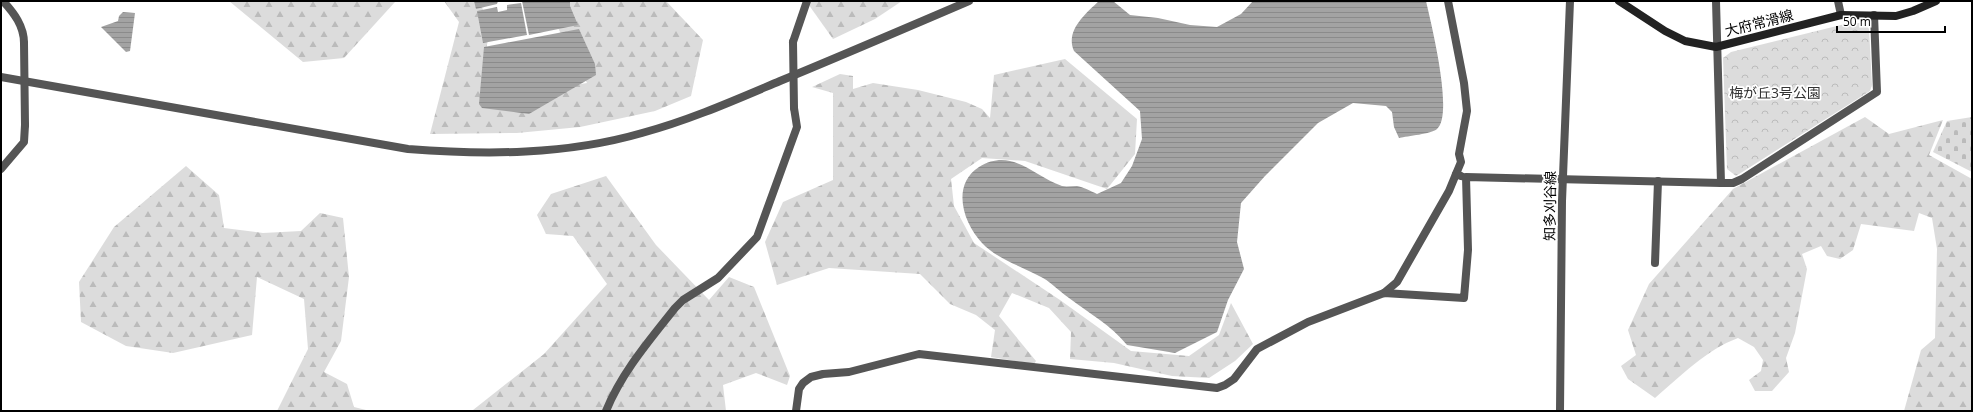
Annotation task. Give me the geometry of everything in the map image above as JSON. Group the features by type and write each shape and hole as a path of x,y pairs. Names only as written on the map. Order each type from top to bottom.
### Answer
{"main road":[{"name":"大府常滑線","path":"1619,1 1665,31 1685,41 1716,47 1842,16 1896,16 1914,11 1936,1"}],"street":[{"path":"1,169 24,142 25,125 24,43 21,25 12,10 2,1"},
{"path":"606,411 614,392 631,364 675,308 683,300 707,287 718,278 757,237 797,127 794,108 792,42 807,1"},
{"path":"1,77 408,149 459,153 543,150 586,145 641,134 704,113 969,1"},
{"path":"796,411 799,389 803,383 811,377 823,374 849,372 919,354 1217,388 1225,386 1234,379 1257,349 1308,322 1384,293 1397,282 1449,191 1461,162 1459,154 1467,112 1464,83 1448,1"},
{"name":"知多刈谷線","path":"1560,411 1563,180 1570,1"},
{"path":"1716,1 1716,47 1721,183"},
{"path":"1838,1 1842,16"},
{"path":"1456,174 1466,177 1733,183 1742,179 1877,92 1874,15"},
{"path":"1384,293 1464,298 1468,250 1466,177"},
{"path":"1655,262 1658,181"}],"green space":[{"path":"229,1 400,1 395,2 344,58 303,62"},
{"path":"444,1 478,1 491,23 483,66 500,97 587,83 558,28 554,1 666,1 703,40 691,96 655,111 580,127 517,133 430,134 459,22"},
{"path":"806,1 902,1 875,19 833,39"},
{"name":"梅が丘3号公園","path":"1849,23 1865,23 1869,29 1872,85 1870,91 1736,176 1727,169 1723,58 1731,52"},
{"path":"1065,59 1137,119 1135,154 1107,189 1025,161 982,158 951,179 954,206 974,243 1060,300 1131,351 1189,356 1219,335 1231,303 1253,344 1235,361 1209,378 1172,376 1114,363 1070,359 1071,332 1049,308 1012,293 999,316 1036,361 1034,364 991,357 995,330 976,315 950,304 920,274 829,268 777,285 765,242 783,202 833,180 833,93 812,87 840,74 853,76 853,89 873,83 918,90 966,102 982,109 990,118 994,75"},
{"path":"1865,117 1889,134 1943,120 1929,155 1972,179 1972,411 1904,411 1921,350 1935,338 1937,249 1932,218 1919,213 1914,231 1861,224 1853,250 1840,259 1827,256 1821,246 1802,254 1807,269 1795,333 1786,358 1789,372 1772,391 1755,391 1749,380 1761,371 1763,360 1754,347 1738,338 1715,349 1705,356 1655,398 1628,379 1621,366 1636,355 1628,330 1649,284 1733,189"},
{"path":"1972,117 1972,172 1933,152 1947,121"},
{"path":"186,166 219,195 224,228 263,233 301,231 320,213 343,218 349,277 341,341 324,372 347,384 354,407 370,411 277,411 308,349 304,299 257,277 252,335 173,353 126,346 81,322 79,282 114,227"},
{"path":"606,176 656,245 709,300 729,277 754,287 790,376 787,385 756,373 723,385 726,411 469,411 473,410 544,354 607,284 573,236 546,234 537,215 551,194"}],"shaded area":[{"path":"474,1 498,1 497,4 476,9"},
{"path":"522,1 570,1 570,6 578,25 529,35"},
{"path":"1099,1 1113,1 1130,15 1158,18 1190,25 1217,27 1241,14 1253,1 1426,1 1440,68 1443,106 1442,120 1437,129 1434,131 1399,138 1394,127 1392,112 1386,106 1353,103 1318,123 1265,176 1241,203 1237,242 1244,269 1228,300 1217,332 1175,353 1127,345 1114,331 1046,280 1003,259 988,249 975,235 965,215 963,204 965,184 970,175 979,167 991,162 1002,160 1022,165 1062,186 1077,186 1097,194 1121,183 1132,166 1142,139 1140,111 1074,51 1072,44 1074,30 1078,23"},
{"path":"521,3 527,35 483,43 477,11 497,7 498,12 507,10 507,5"},
{"path":"123,12 135,13 130,51 126,52 101,27 118,21 119,16"},
{"path":"579,29 595,64 596,75 529,114 482,108 479,104 484,47"}]}
